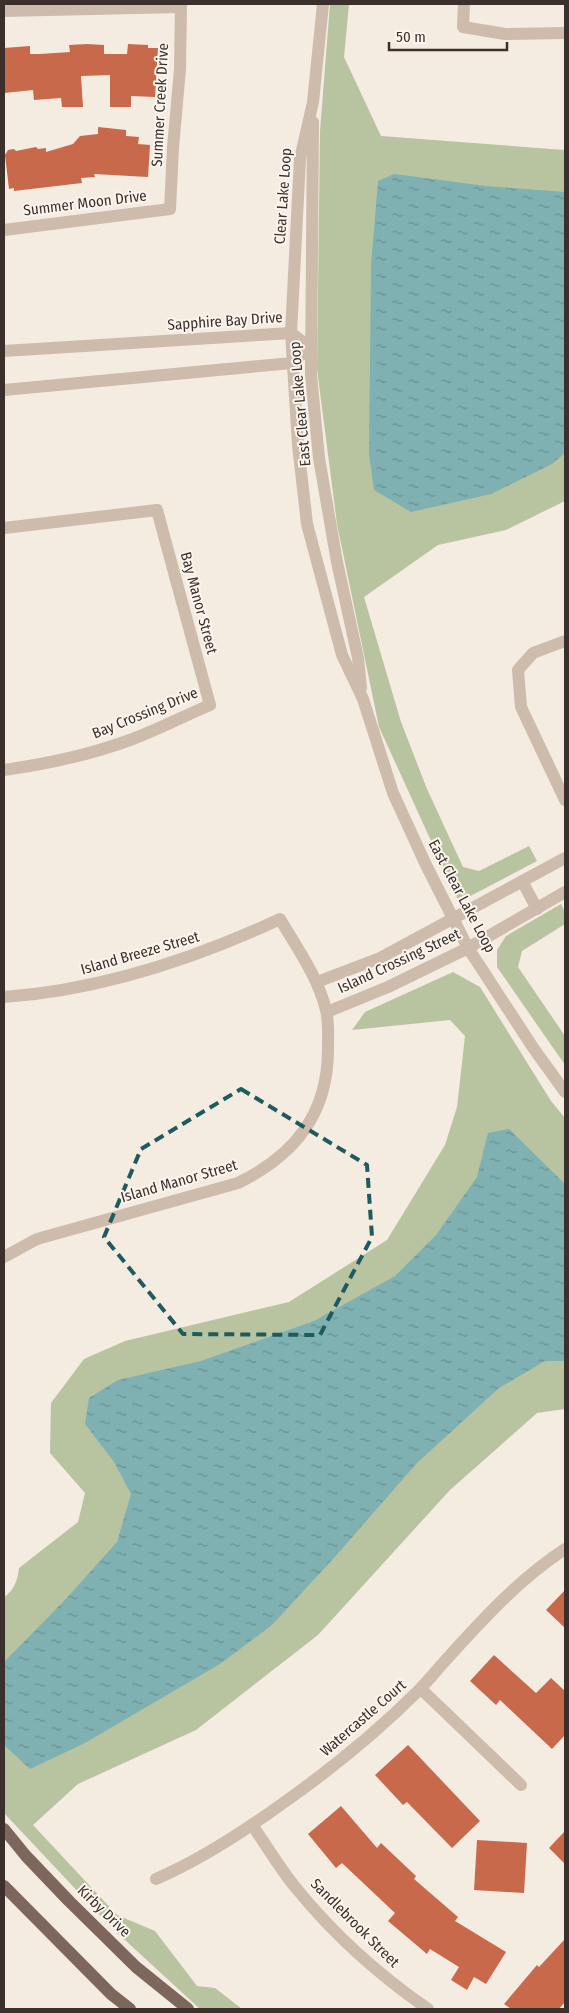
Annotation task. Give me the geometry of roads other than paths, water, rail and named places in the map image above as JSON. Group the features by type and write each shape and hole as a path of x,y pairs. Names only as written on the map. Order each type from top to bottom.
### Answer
{"main road":[{"name":"Kirby Drive","path":"4,1829 57,1888 136,1967 188,2009"},
{"path":"4,1886 111,1994 130,2009"}],"street":[{"name":"Clear Lake Loop","path":"291,333 300,158 313,102 323,4"},
{"path":"464,4 463,27 505,34 565,33"},
{"path":"4,11 180,5"},
{"name":"Summer Creek Drive","path":"170,209 180,69 180,5"},
{"name":"East Clear Lake Loop","path":"313,102 311,375 319,458 337,562 358,658 363,699"},
{"name":"Summer Moon Drive","path":"4,230 170,209"},
{"name":"East Clear Lake Loop","path":"291,333 298,445 307,524 342,655 363,699 393,793 426,865 468,948 565,1092"},
{"name":"Sapphire Bay Drive","path":"4,351 291,333 310,347"},
{"path":"4,390 292,363 310,347"},
{"name":"Bay Manor Street","path":"4,528 157,510 210,704"},
{"path":"565,641 533,653 518,670 521,707 565,800"},
{"name":"Bay Crossing Drive","path":"4,770 43,764 95,752 132,740 210,704"},
{"name":"Island Crossing Street","path":"317,982 380,958 565,858"},
{"path":"522,881 537,909"},
{"name":"Island Crossing Street","path":"327,1012 388,987 468,948 565,892"},
{"name":"Island Manor Street","path":"4,1257 37,1239 238,1183 275,1161 294,1144 318,1105 324,1085 328,1062 327,1012 317,982 280,919"},
{"name":"Island Breeze Street","path":"4,997 78,988 128,976 188,958 240,938 280,919"},
{"name":"Watercastle Court","path":"156,1879 189,1865 313,1783 370,1737 420,1689 508,1594 565,1549"},
{"path":"420,1689 521,1785"},
{"name":"Sandlebrook Street","path":"252,1825 295,1887 326,1923 360,1956 428,2009"}],"water":[{"path":"394,174 486,186 565,192 565,453 552,464 491,494 411,512 374,490 369,454 371,266 378,181"},
{"path":"509,1129 565,1184 565,1361 545,1361 499,1388 417,1463 272,1625 220,1664 85,1743 30,1769 4,1745 4,1662 64,1601 117,1542 131,1494 114,1462 85,1424 89,1398 118,1380 201,1361 314,1321 395,1276 436,1235 477,1177 488,1133"}]}
